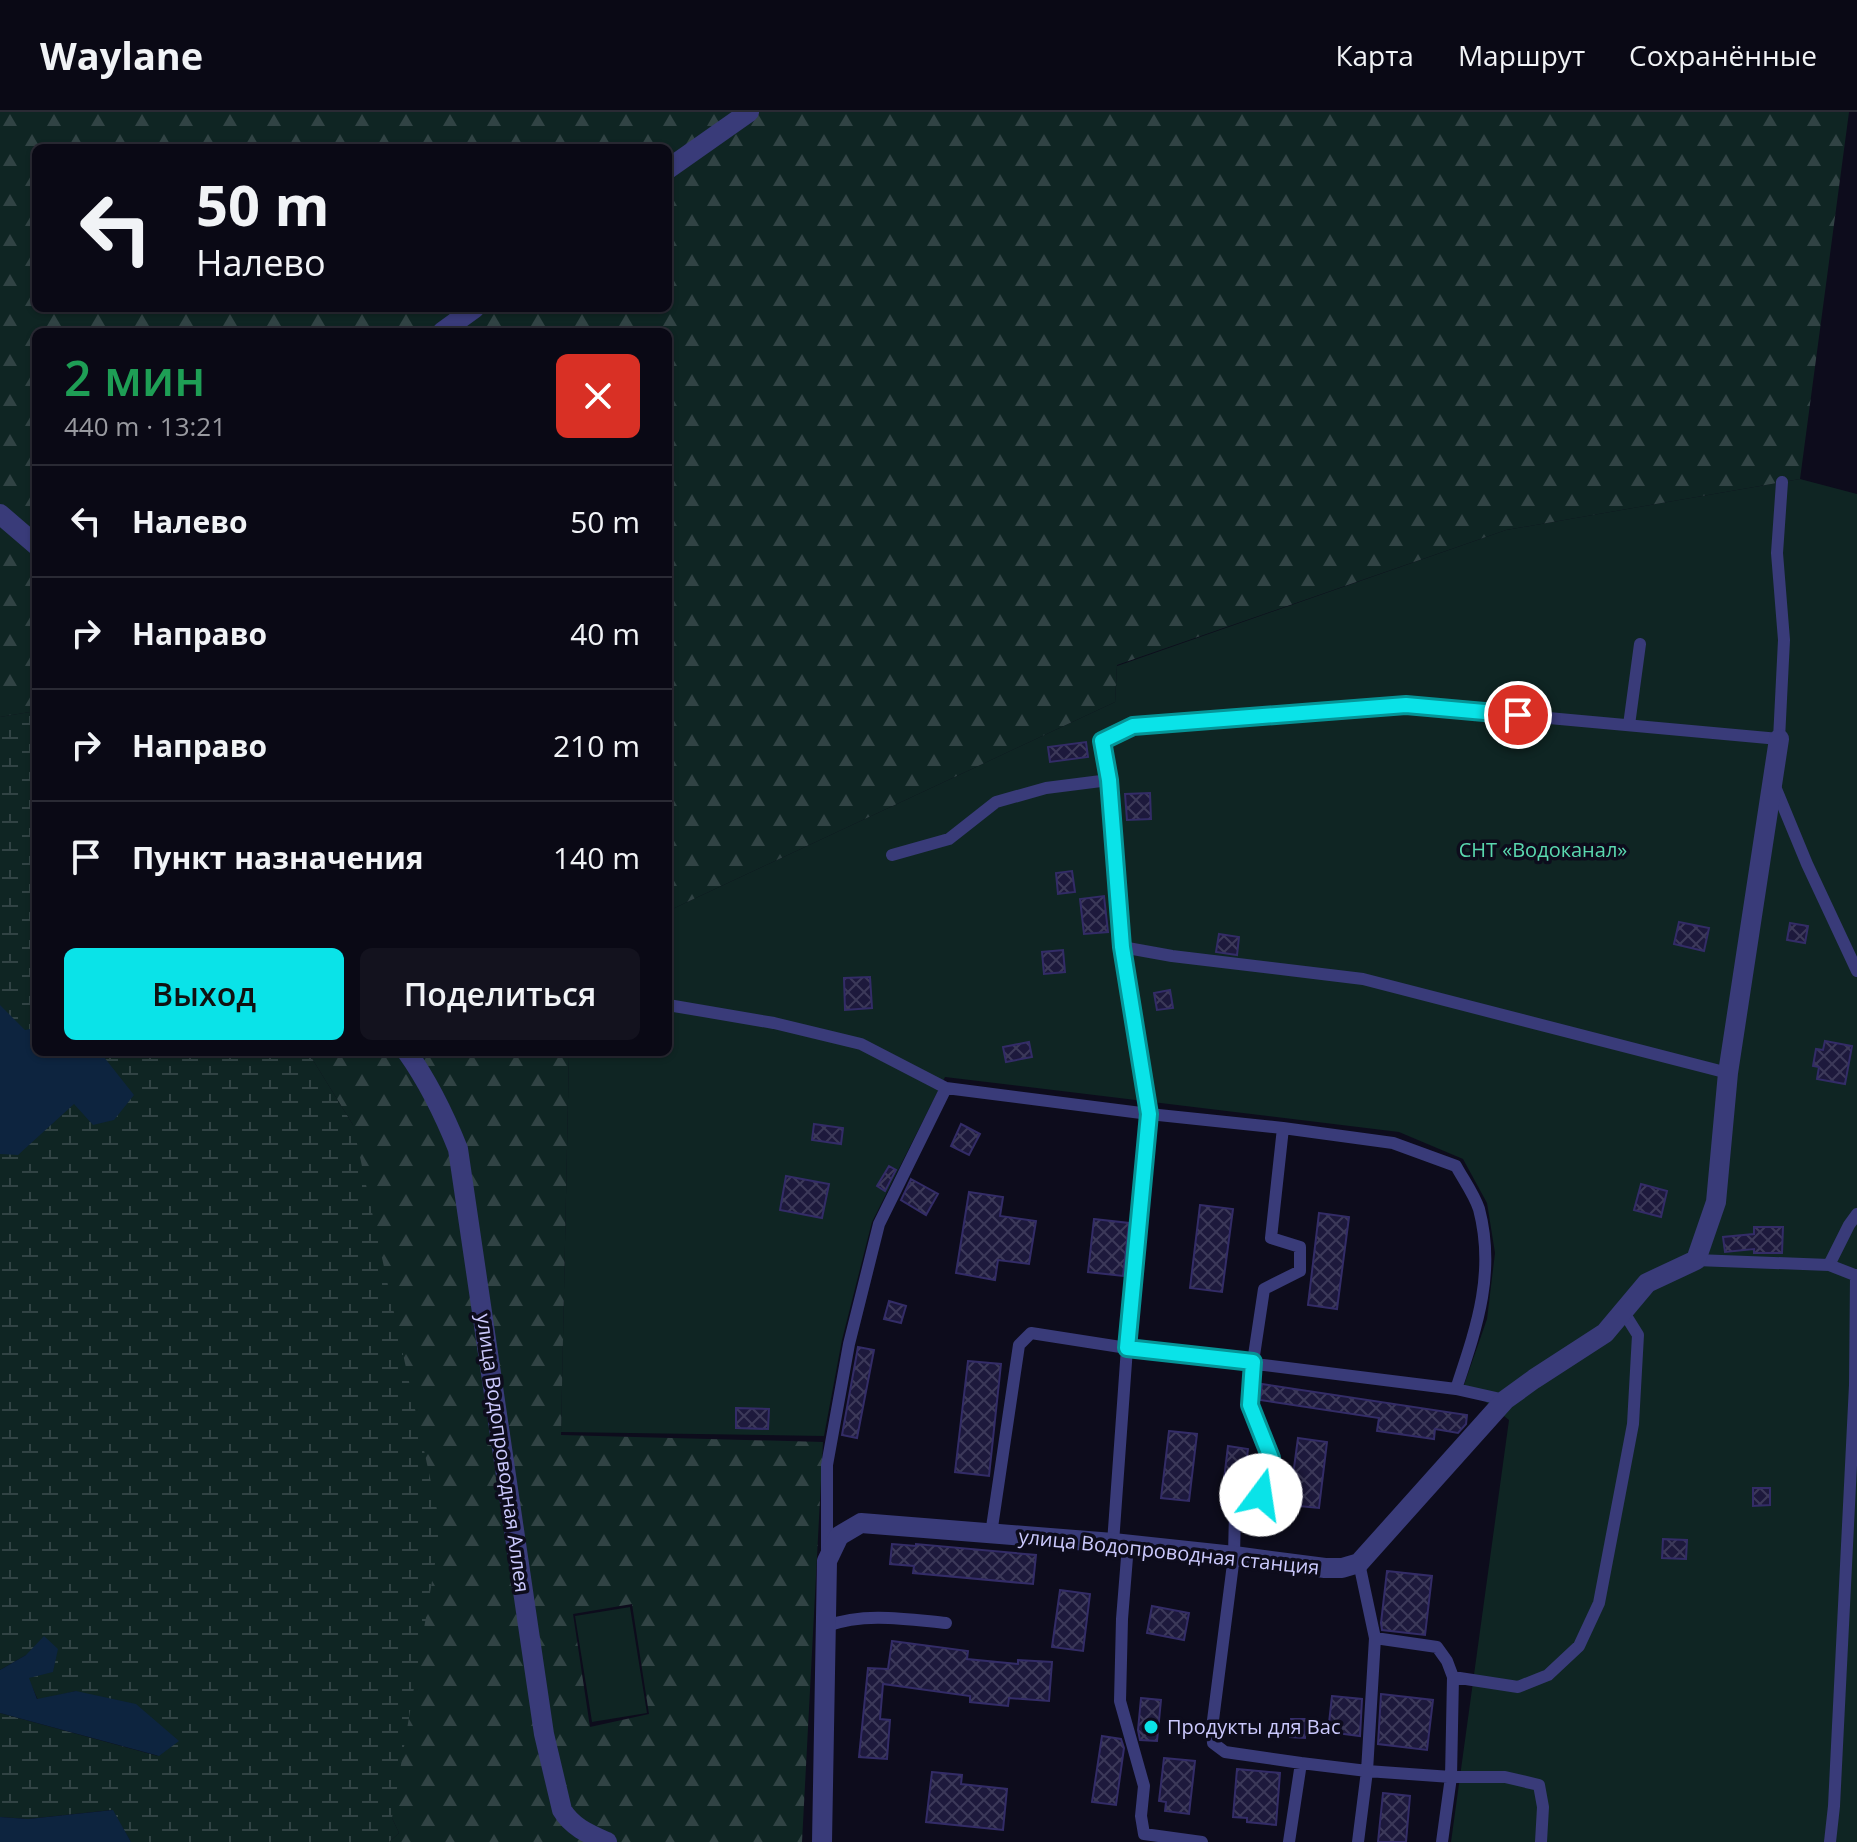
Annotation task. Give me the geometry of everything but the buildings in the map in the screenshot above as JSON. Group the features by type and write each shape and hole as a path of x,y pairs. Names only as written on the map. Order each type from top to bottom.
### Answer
{"street":[{"path":"672,166 749,112"},
{"path":"448,328 470,312"},
{"path":"0,514 32,542"},
{"path":"1359,1563 1505,1400 1605,1333 1647,1283 1696,1260 1716,1202 1728,1073 1779,739"},
{"name":"улица Водопроводная Аллея","path":"410,1056 427,1081 458,1149 544,1734 562,1810 587,1834 607,1842"},
{"name":"улица Водопроводная станция","path":"827,1561 839,1536 861,1523 1120,1544 1325,1568 1342,1568 1359,1563"},
{"path":"822,1842 827,1561"}],"lane":[{"path":"1202,1842 1144,1834 1141,1816 1144,1786 1120,1701 1120,1544 1127,1348 1149,1114 1122,947 1109,780 1102,741 1133,726 1406,705 1779,739 1784,640 1777,553 1782,482"},
{"path":"1629,725 1640,644"},
{"path":"1772,779 1807,864 1857,971"},
{"path":"892,855 949,839 996,802 1046,788 1109,780"},
{"path":"1122,947 1363,979 1728,1073"},
{"path":"672,1006 774,1023 861,1044 946,1088 1393,1143 1456,1166 1478,1206 1487,1250 1480,1315 1456,1389"},
{"path":"827,1561 827,1465 849,1344 879,1224 946,1088"},
{"path":"1283,1128 1271,1238 1300,1247 1300,1271 1264,1289 1250,1405 1271,1458 1261,1495 1235,1511 1234,1556 1212,1728 1213,1743 1225,1752 1301,1763 1451,1777 1505,1777 1539,1785 1543,1807 1541,1842"},
{"path":"1829,1265 1857,1214"},
{"path":"1696,1260 1829,1265 1856,1276 1855,1385 1830,1842"},
{"path":"1453,1677 1518,1687 1548,1675 1579,1646 1599,1603 1633,1424 1638,1335 1623,1311"},
{"path":"991,1534 1019,1345 1031,1333 1456,1389 1505,1400"},
{"path":"1358,1842 1367,1771 1375,1638 1359,1563"},
{"path":"826,1626 846,1619 871,1617 946,1623"},
{"path":"1375,1638 1437,1647 1453,1677 1451,1777 1442,1842"},
{"path":"1289,1842 1301,1763"}],"green space":[{"path":"0,112 1849,112 1800,479 1506,530 1117,665 1115,702 672,909 672,328 32,328 32,712 0,717"},
{"name":"СНТ «Водоканал»","path":"1800,479 1857,494 1857,1842 1451,1842 1509,1420 1464,1385 1487,1319 1495,1253 1487,1203 1463,1159 1399,1132 945,1077 872,1222 842,1340 824,1436 561,1432 569,1056 672,1056 672,909 1115,702 1117,666 1506,530"},
{"path":"32,712 32,1056 310,1056 353,1125 441,1528 392,1818 399,1833 389,1842 131,1842 112,1810 28,1819 0,1817 0,1713 158,1756 76,1691 38,1700 28,1678 26,1655 0,1670 0,717"},
{"path":"310,1056 569,1056 561,1435 823,1442 802,1842 389,1842 399,1833 392,1818 353,1125","holes":["632,1604 649,1714 590,1727 573,1614"]},
{"path":"630,1607 647,1713 592,1722 575,1616"}],"water":[{"path":"0,1005 25,1030 32,1029 32,1056 103,1056 134,1095 114,1120 93,1125 74,1104 18,1155 0,1154"},
{"path":"44,1636 58,1649 53,1672 29,1678 37,1699 76,1691 136,1704 179,1741 159,1756 0,1713 0,1670 26,1655"},
{"path":"113,1810 131,1842 0,1842 0,1817 28,1819"}],"place":[{"name":"Продукты для Вас","path":"1151,1727"}],"route":[{"path":"1261,1495 1271,1458 1250,1405 1253,1362 1127,1348 1149,1114 1122,947 1109,780 1102,741 1133,726 1406,705 1518,715"}]}
